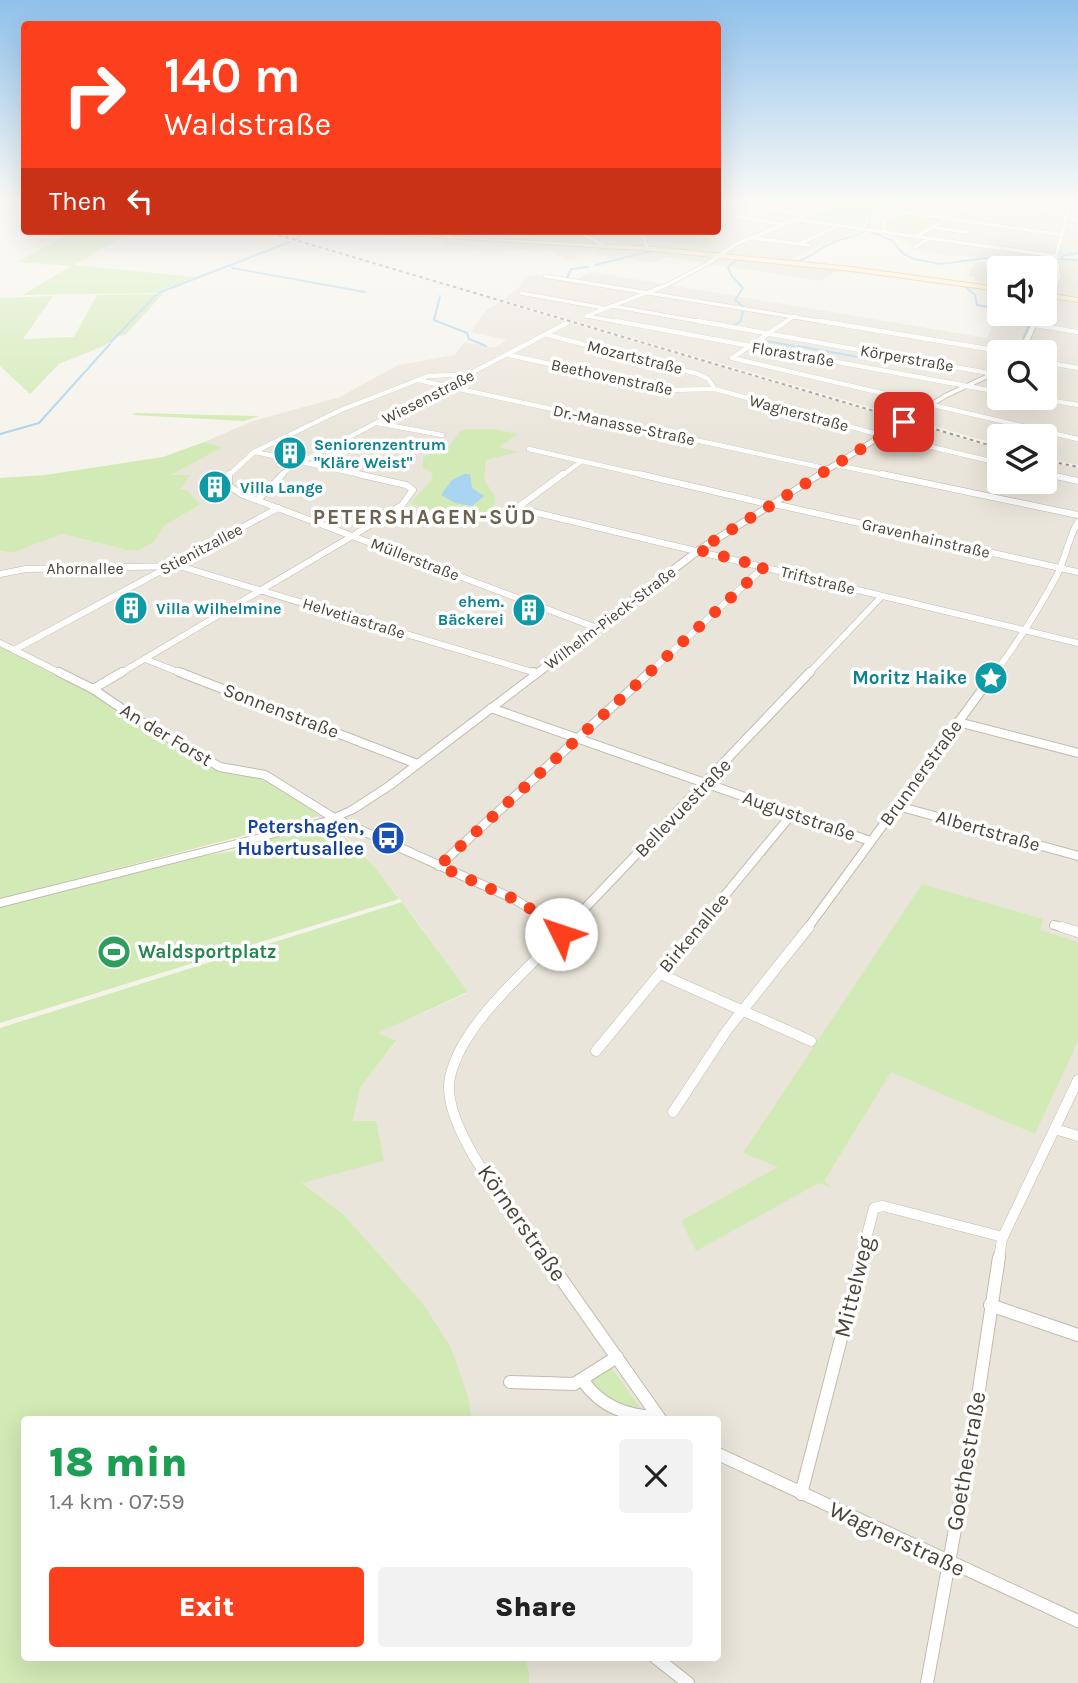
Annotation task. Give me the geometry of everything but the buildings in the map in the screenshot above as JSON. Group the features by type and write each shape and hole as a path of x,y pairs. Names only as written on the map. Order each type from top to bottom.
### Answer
{"main road":[{"path":"946,283 987,288"},
{"path":"1057,297 1078,300"}],"street":[{"path":"584,283 987,349"},
{"path":"521,293 606,308 670,283"},
{"name":"Körperstraße","path":"612,306 987,370"},
{"name":"Florastraße","path":"606,308 584,317 987,390"},
{"path":"794,316 732,358 1078,439"},
{"name":"Wiesenstraße","path":"258,500 285,471 567,323"},
{"path":"1041,326 1078,332"},
{"name":"Mozartstraße","path":"548,335 698,374 708,379 715,389"},
{"name":"Beethovenstraße","path":"509,355 674,391 715,389"},
{"path":"1057,364 1078,368"},
{"path":"254,452 341,410 432,375 473,374"},
{"name":"Wilhelm-Pieck-Straße","path":"0,903 198,853 230,850 259,838 334,818 365,802 699,550 930,406 987,376"},
{"name":"Dr.-Manasse-Straße","path":"418,380 1078,515"},
{"name":"Wagnerstraße","path":"715,389 882,436 987,460"},
{"path":"1057,401 1078,405"},
{"path":"377,423 442,435"},
{"name":"Gravenhainstraße","path":"529,449 1078,572"},
{"path":"93,690 354,536 402,505 413,490 411,487 254,452"},
{"name":"Müllerstraße","path":"254,452 228,475 229,486 234,491 597,628"},
{"name":"Triftstraße","path":"582,461 517,508 1078,643"},
{"path":"1057,477 1078,481"},
{"name":"Stienitzallee","path":"14,650 278,508"},
{"name":"Brunnerstraße","path":"673,1112 703,1061 757,989 789,954 1025,631 1060,568 1068,538 1078,522"},
{"name":"Ahornallee","path":"0,574 26,569 170,566"},
{"name":"Helvetiastraße","path":"170,566 261,590 536,673"},
{"path":"439,866 764,567"},
{"name":"Bellevuestraße","path":"485,1017 561,934 561,928 569,925 881,597"},
{"name":"An der Forst","path":"0,643 93,690 146,725 220,767 265,775 334,818 514,899 561,928"},
{"name":"Sonnenstraße","path":"145,659 417,764"},
{"name":"Auguststraße","path":"491,708 870,841"},
{"path":"958,722 1078,752"},
{"name":"Albertstraße","path":"898,806 1078,856"},
{"name":"Birkenallee","path":"596,1051 792,814"},
{"path":"1054,925 1078,932"},
{"path":"660,974 811,1041"},
{"name":"Körnerstraße","path":"485,1017 466,1042 454,1067 450,1093 456,1126 658,1416"},
{"name":"Goethestraße","path":"927,1683 972,1436 1002,1238 1078,1080"},
{"path":"1055,1129 1078,1136"},
{"name":"Mittelweg","path":"801,1494 874,1208 883,1206 1002,1238"},
{"path":"990,1305 1078,1335"},
{"path":"510,1382 568,1384 583,1381 617,1357"},
{"path":"583,1381 592,1395 616,1410 638,1416"},
{"name":"Wagnerstraße","path":"721,1455 1078,1621"},
{"path":"660,1661 688,1683"}],"shaded area":[{"path":"522,283 655,283 987,338 993,326 1057,326 1057,283 1078,283 1078,465 1057,461 1057,424 987,424 987,441 503,300"},
{"path":"500,302 987,445 987,494 1057,494 1057,464 1078,468 1078,1683 529,1683 525,1661 721,1661 721,1416 471,1416 468,1397 342,1213 302,1183 353,1121 360,1088 396,1042 377,1033 468,993 374,866 338,828 317,818 319,816 262,780 218,769 0,645 0,551 12,553 62,534 127,550 154,542 165,525 200,505 169,476 221,447 204,442 253,421 340,397 398,365 455,355 464,342 494,348 507,340 471,332 486,310"}],"green space":[{"path":"44,283 181,283 154,293 23,295"},
{"path":"163,294 125,335 116,336 106,345 59,364 30,394 0,366 0,298 53,296 23,339 74,337 97,295"},
{"path":"133,415 259,416 244,421"},
{"path":"466,429 491,429 518,434 499,447 518,452 486,460 484,479 496,499 488,516 456,515 410,504 433,478 431,472 423,468 423,458 448,447 459,432"},
{"path":"204,442 222,447 171,475 190,475 181,489 187,490 200,505 165,525 154,542 138,550 127,550 62,534 12,553 0,551 0,478 45,475 163,457"},
{"path":"0,645 85,688 218,769 262,780 283,789 319,816 0,899"},
{"name":"Waldsportplatz","path":"331,823 374,866 399,899 0,1023 0,907 202,856 245,849 258,842"},
{"path":"922,884 1043,919 1040,930 1078,942 1078,1041 1035,1134 891,1072 824,1181 832,1188 819,1183 696,1251 681,1221 778,1167 743,1153"},
{"path":"402,902 468,992 378,1033 396,1041 360,1088 353,1121 376,1121 384,1161 302,1183 342,1213 424,1305 451,1348 468,1397 471,1416 21,1416 21,1661 525,1661 529,1683 0,1683 0,1028"},
{"path":"610,1366 641,1409 635,1412 603,1399 591,1381 595,1373"}],"water":[{"path":"470,474 472,488 484,496 472,506 455,503 441,495 452,480"}],"waterway":[{"path":"158,293 185,283"},
{"path":"313,283 365,292"},
{"path":"738,283 743,288 735,300 744,307"},
{"path":"965,286 975,295 977,305 987,307"},
{"path":"111,342 156,295"},
{"path":"440,296 434,320 467,333 469,339 486,346"},
{"path":"733,326 741,321 743,310"},
{"path":"1026,331 1028,326"},
{"path":"1023,338 1026,332"},
{"path":"760,340 794,346"},
{"path":"0,434 39,423 110,344"},
{"path":"797,346 886,362"}],"railway":[{"path":"439,283 987,444"},
{"path":"1057,463 1078,467"}],"place":[{"name":"Seniorenzentrum \"Kläre Weist\"","path":"290,453"},
{"name":"Villa Lange","path":"215,487"},
{"name":"Villa Wilhelmine","path":"131,608"},
{"name":"ehem. Bäckerei","path":"529,610"},
{"name":"Moritz Haike","path":"991,678"},
{"name":"Petershagen, Hubertusallee","path":"388,838"},
{"name":"Waldsportplatz","path":"114,952"}],"district":[{"name":"PETERSHAGEN-SÜD","path":"425,517"}],"route":[{"path":"561,934 559,925 514,899 439,866 764,567 699,550 904,422"}]}
